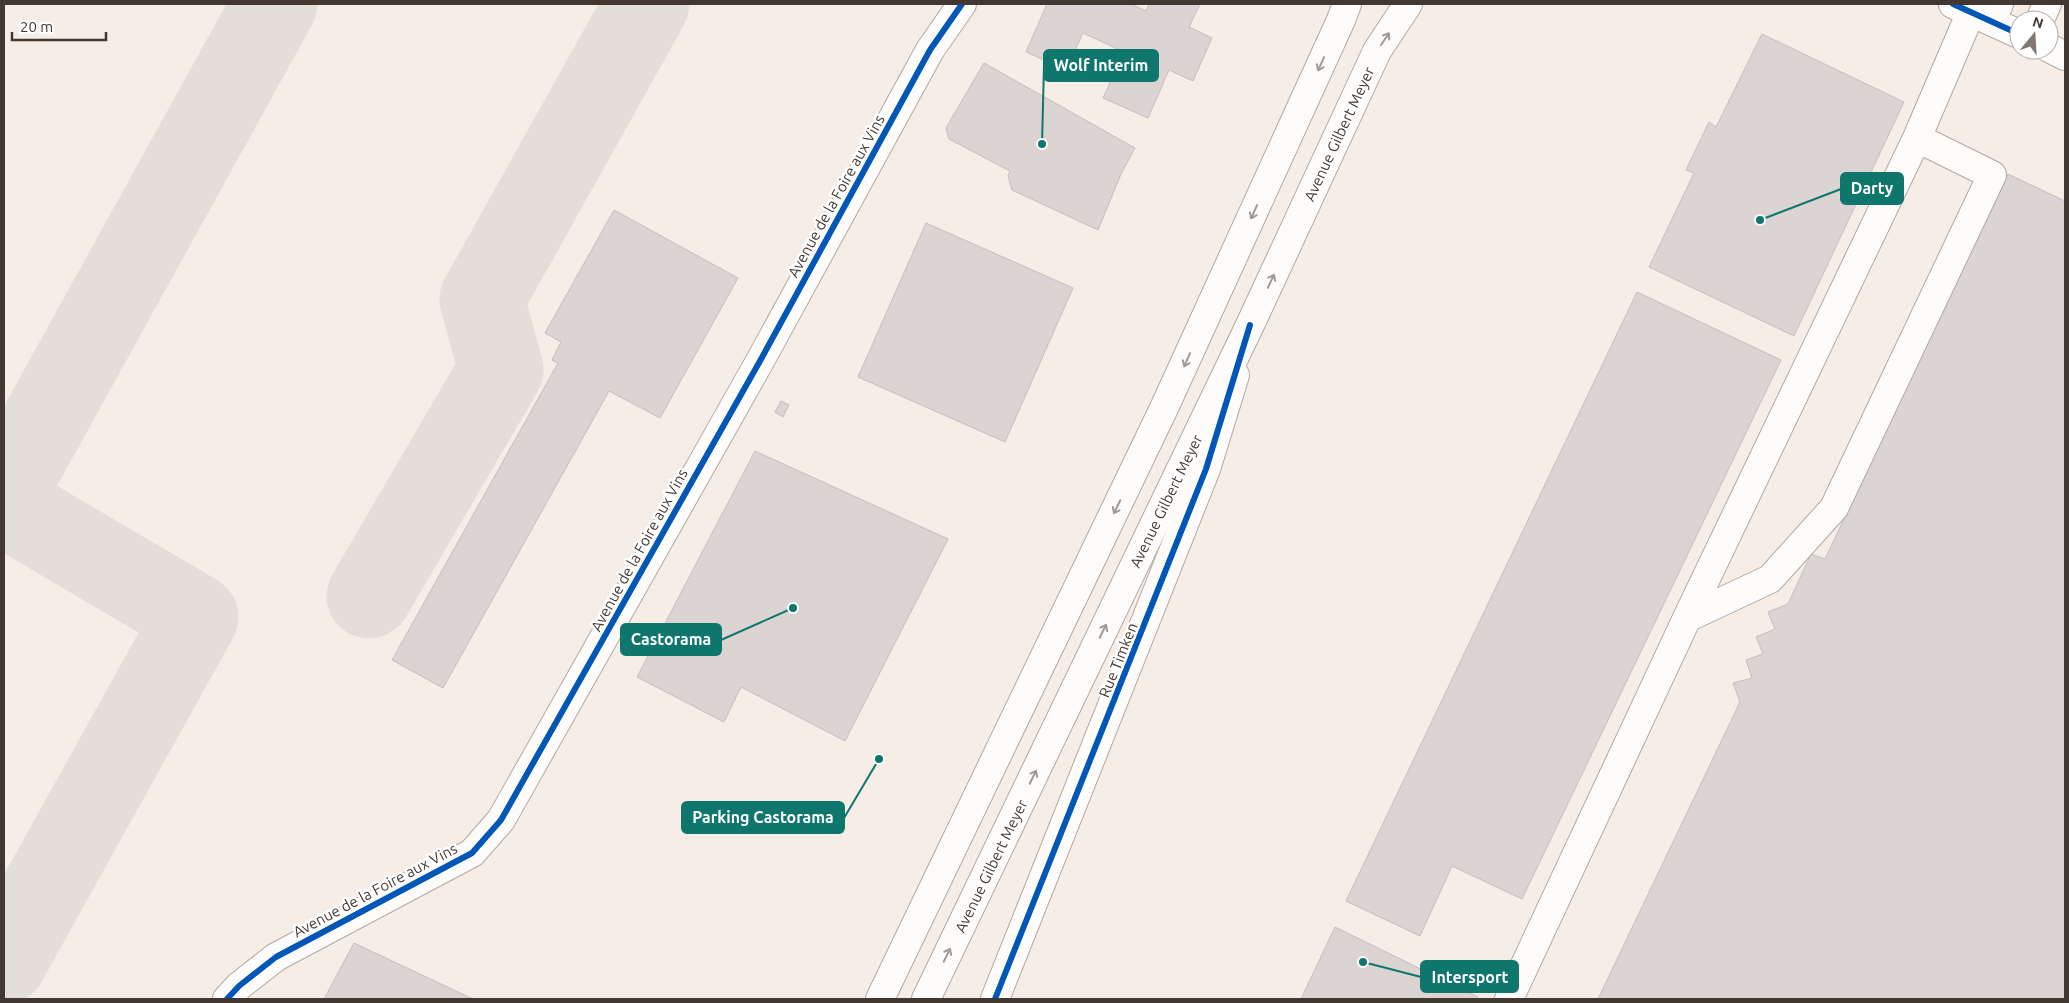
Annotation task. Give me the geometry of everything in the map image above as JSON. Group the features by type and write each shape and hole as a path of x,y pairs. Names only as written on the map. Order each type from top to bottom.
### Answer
{"main road":[{"name":"Avenue de la Foire aux Vins","path":"227,999 239,986 276,957 472,853 501,820 760,361 930,50 962,4"},
{"path":"880,999 1165,406 1347,4"},
{"name":"Avenue Gilbert Meyer","path":"926,999 1250,325 1377,51 1408,4"},
{"path":"1509,999 1687,618 1979,10 2009,28"},
{"path":"1687,618 1770,579 1834,508 1992,175 1917,138"},
{"name":"Rue Timken","path":"996,999 1206,469 1250,325"}],"building":[{"path":"1047,4 1131,4 1146,11 1149,4 1200,4 1189,27 1212,38 1193,81 1169,70 1148,118 1103,98 1124,52 1083,33 1066,70 1026,52"},
{"path":"1762,34 1904,102 1794,336 1649,267 1694,173 1686,170 1709,122 1716,127"},
{"path":"984,63 1135,148 1121,174 1098,230 1012,190 1008,176 1010,171 949,139 946,128"},
{"path":"2008,174 2065,201 2065,999 1598,999 1740,702 1733,683 1752,678 1746,660 1763,654 1756,637 1775,629 1768,612 1788,604 1811,554 1825,559"},
{"path":"614,210 738,278 660,418 609,391 443,688 392,660 558,363 552,360 561,342 545,333"},
{"path":"926,223 1073,288 1005,442 858,377"},
{"path":"1637,292 1781,360 1522,899 1452,866 1420,936 1346,901"},
{"path":"781,401 789,405 783,417 775,412"},
{"path":"755,451 948,539 845,741 741,687 724,722 637,677"},
{"path":"1335,927 1478,997 1476,999 1301,999"},
{"path":"354,943 473,999 324,999"}],"taxiway":[{"path":"4,494 275,4"},
{"path":"369,596 501,370 482,299 647,4"},
{"path":"4,504 196,617 4,962"}],"cycle path":[{"path":"227,999 239,986 276,957 472,853 501,820 760,361 930,50 962,4"},
{"path":"1953,4 2009,29"},
{"path":"995,999 1206,469 1250,325"}],"place":[{"name":"Wolf Interim","path":"1042,144"},
{"name":"Darty","path":"1760,220"},
{"name":"Castorama","path":"793,608"},
{"name":"Parking Castorama","path":"879,759"},
{"name":"Intersport","path":"1363,962"}]}
